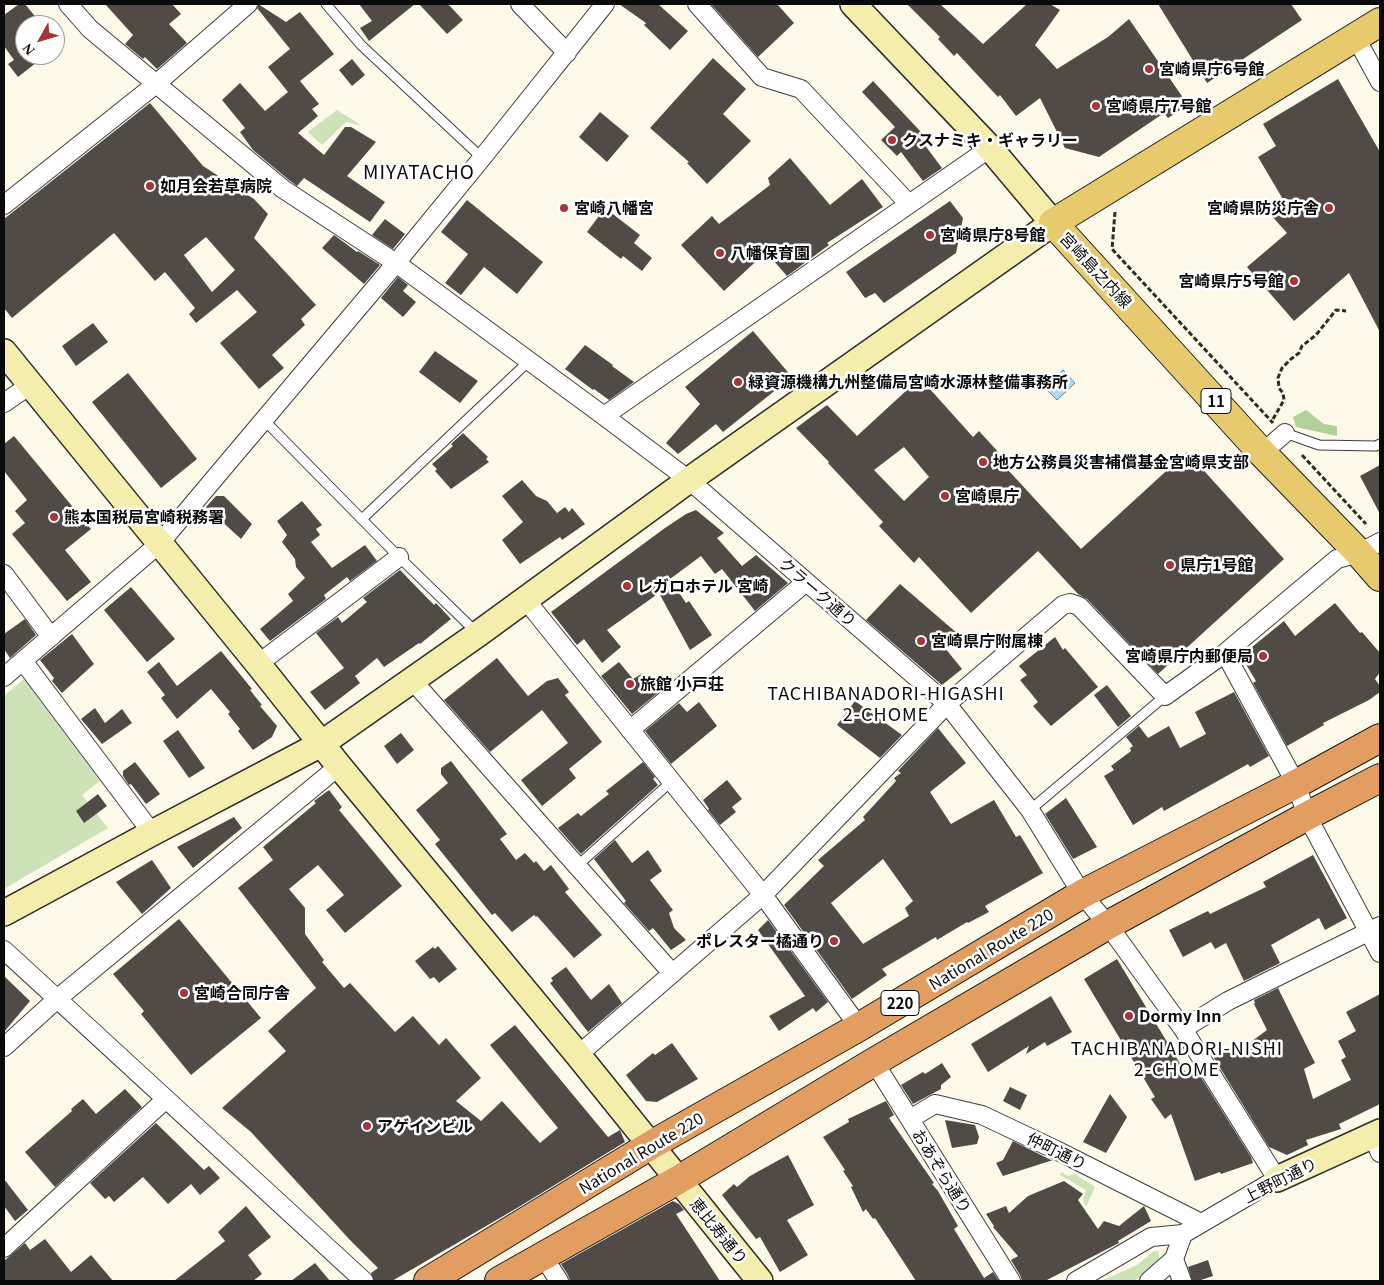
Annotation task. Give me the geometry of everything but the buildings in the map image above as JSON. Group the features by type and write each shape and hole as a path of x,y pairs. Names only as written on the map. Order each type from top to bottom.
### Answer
{"highway":[{"name":"National Route 220","path":"428,1281 651,1145 859,1028 1082,894 1296,784 1380,738"},
{"name":"220","path":"498,1281 678,1180 874,1062 1108,925 1380,778"}],"main road":[{"name":"宮崎島之内線","path":"1380,22 1053,223 1262,452 1370,548 1380,577"}],"street":[{"name":"クラーク通り","path":"68,4 90,29 283,189 396,263 688,480 947,704 1030,810 1082,894 1108,925 1183,1029 1277,1179"},
{"path":"4,206 156,84 248,4"},
{"path":"520,4 566,53"},
{"path":"4,677 160,543 396,263 605,4"},
{"path":"696,4 762,77 801,89 909,204"},
{"path":"4,913 152,832 321,744 478,634 688,480 1053,223 990,148 853,4"},
{"path":"1356,38 1380,82"},
{"path":"604,416 990,148"},
{"name":"恵比寿通り","path":"4,352 321,744 578,1055 760,1281"},
{"path":"4,403 30,385"},
{"path":"1262,452 1280,430"},
{"path":"578,1055 763,895 947,704 1063,606 1070,603 1079,606 1165,696 1225,654 1337,559 1370,548"},
{"path":"258,664 399,557"},
{"path":"4,574 51,637"},
{"path":"630,730 806,582"},
{"path":"526,598 763,895 859,1028"},
{"path":"1225,654 1296,784 1307,816 1374,929 1380,953"},
{"path":"23,661 152,832"},
{"path":"412,680 672,973"},
{"path":"4,1047 57,999 339,766"},
{"path":"1183,1029 1228,1001 1374,929"},
{"path":"4,950 364,1281"},
{"name":"おあぞら通り","path":"874,1062 1010,1281"},
{"path":"4,1248 166,1099"},
{"name":"仲町通り","path":"910,1119 935,1104 982,1115 1201,1223"},
{"name":"上野町通り","path":"1076,1281 1151,1237 1183,1234 1277,1179 1378,1140"},
{"path":"1149,1281 1174,1259 1183,1234"},
{"path":"543,1256 559,1281"},
{"path":"1174,1259 1182,1281"}],"lane":[{"path":"326,4 361,45 482,158"},
{"path":"362,519 529,361"},
{"path":"264,420 478,634"},
{"path":"1280,430 1319,444 1361,446 1376,446 1380,444"},
{"path":"1030,810 1165,696"},
{"path":"577,866 672,781"}],"path":[{"path":"1115,208 1112,249 1368,526"},
{"path":"1280,430 1284,400 1283,393 1279,388 1278,378 1282,368 1299,353 1302,346 1321,330 1336,310 1346,311"}],"green space":[{"path":"337,110 362,126 346,122 322,145 308,132"},
{"path":"1306,410 1324,424 1337,426 1337,436 1296,427 1293,417"},
{"path":"24,679 100,781 82,795 108,828 4,889 4,696"},
{"path":"1062,1172 1068,1176 1075,1174 1095,1187 1086,1207 1083,1200 1086,1190 1060,1175"},
{"path":"1154,1251 1159,1251 1159,1260 1134,1281 1101,1281 1137,1265"}],"water":[{"path":"1063,370 1075,383 1057,400 1045,388"}],"place":[{"name":"宮崎県庁6号館","path":"1149,69"},
{"name":"宮崎県庁7号館","path":"1096,106"},
{"name":"クスナミキ・ギャラリー","path":"892,140"},
{"name":"如月会若草病院","path":"150,186"},
{"name":"宮崎八幡宮","path":"564,208"},
{"name":"宮崎県防災庁舎","path":"1329,208"},
{"name":"宮崎県庁8号館","path":"930,235"},
{"name":"八幡保育園","path":"720,253"},
{"name":"宮崎県庁5号館","path":"1294,281"},
{"name":"緑資源機構九州整備局宮崎水源林整備事務所","path":"738,382"},
{"name":"地方公務員災害補償基金宮崎県支部","path":"983,462"},
{"name":"宮崎県庁","path":"945,496"},
{"name":"熊本国税局宮崎税務署","path":"54,517"},
{"name":"県庁1号館","path":"1170,565"},
{"name":"レガロホテル 宮崎","path":"627,586"},
{"name":"宮崎県庁附属棟","path":"921,641"},
{"name":"宮崎県庁内郵便局","path":"1263,656"},
{"name":"旅館 小戸荘","path":"630,684"},
{"name":"ポレスター橘通り","path":"834,941"},
{"name":"宮崎合同庁舎","path":"184,993"},
{"name":"Dormy Inn","path":"1129,1016"},
{"name":"アゲインビル","path":"367,1126"}],"district":[{"name":"MIYATACHO","path":"419,172"},
{"name":"TACHIBANADORI-HIGASHI 2-CHOME","path":"886,703"},
{"name":"TACHIBANADORI-NISHI 2-CHOME","path":"1177,1058"}]}
